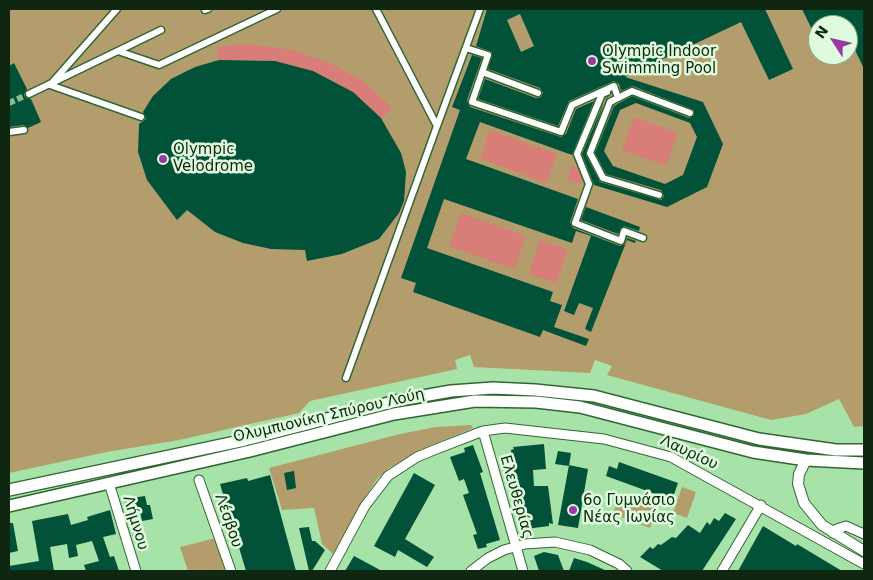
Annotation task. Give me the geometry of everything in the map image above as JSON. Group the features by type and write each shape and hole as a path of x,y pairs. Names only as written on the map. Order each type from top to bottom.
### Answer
{"main road":[{"name":"Ολυμπιονίκη Σπύρου Λούη","path":"9,490 245,440 400,400 451,391 493,388 594,396 759,439 836,450 864,450"},
{"name":"Ολυμπιονίκη Σπύρου Λούη","path":"9,506 250,451 394,414 454,404 493,401 536,402 592,409 753,452 806,460 864,462"}],"street":[{"path":"50,85 117,9"},
{"path":"118,51 159,65 277,9"},
{"path":"376,9 437,126"},
{"path":"346,378 480,9"},
{"path":"29,94 162,30"},
{"path":"466,48 488,55 472,102 561,132 572,105 614,86 615,88"},
{"path":"482,72 538,93"},
{"path":"50,85 141,117"},
{"path":"615,88 618,98"},
{"path":"615,88 602,94 577,154 589,184 575,223 621,242 624,232 643,238"},
{"path":"659,195 603,178 590,153 610,102 632,90 690,113"},
{"path":"9,132 24,130"},
{"name":"Λαυρίου","path":"330,571 365,506 388,476 417,457 483,431 505,428 574,434 649,450 692,467 864,564"},
{"name":"Ελευθερίας","path":"483,431 523,571"},
{"path":"806,460 799,474 800,493 813,516 833,533 864,551"},
{"name":"Λέσβου","path":"199,480 231,571"},
{"name":"Λήμνου","path":"109,483 136,571"},
{"path":"722,571 761,505"},
{"path":"833,533 837,529 846,526 864,534"},
{"path":"471,571 488,558 516,546 546,542 574,545 606,557 627,571"}],"shaded area":[{"path":"9,9 864,9 864,426 854,427 839,399 806,414 771,420 607,375 612,366 595,360 590,373 474,367 470,355 455,360 457,369 310,401 299,413 179,440 107,452 9,473"},
{"path":"246,44 293,50 329,63 362,80 392,108 381,118 353,92 328,78 300,67 262,60 219,60 217,47"},
{"path":"634,117 678,133 666,166 622,150"},
{"path":"490,130 557,154 546,183 480,158"},
{"path":"572,166 585,171 580,184 567,179"},
{"path":"461,213 526,236 514,269 449,246"},
{"path":"540,240 568,250 556,283 529,274"},
{"path":"471,425 473,428 420,450 389,468 377,479 333,554 322,544 314,508 282,510 269,468 400,434 436,427"},
{"path":"682,487 696,492 687,518 673,513"},
{"path":"620,495 657,509 650,528 613,514"},
{"path":"216,538 227,571 188,571 180,547"}],"building":[{"name":"Olympic Indoor Swimming Pool","path":"487,9 765,9 793,69 769,80 741,22 625,77 703,102 723,144 707,187 667,207 594,185 582,154 604,102 586,155 600,182 661,200 664,196 661,190 606,174 595,153 614,106 632,96 689,118 694,115 694,110 633,86 621,91 619,84 614,81 569,101 558,126 478,99 485,79 536,98 541,97 543,93 540,88 488,69 492,52 476,46","holes":["520,14 534,46 521,52 507,20","636,103 690,123 697,137 683,175 665,184 613,166 604,151 620,110"]},
{"path":"802,9 864,9 864,69 858,56 858,15 808,15 808,21"},
{"path":"472,55 482,58 467,100 470,107 561,137 566,134 576,109 594,101 572,155 480,122 466,159 578,199 570,222 573,228 620,246 625,244 627,238 636,241 635,243 627,240 591,332 585,329 593,308 579,303 574,315 564,311 591,236 576,231 572,243 444,199 427,248 553,292 550,301 562,305 554,327 589,339 586,346 543,330 540,337 413,292 416,283 401,278 460,110 452,107"},
{"path":"219,60 275,61 313,71 353,92 381,118 401,153 406,172 404,201 399,213 379,239 342,254 307,261 305,250 271,249 243,243 215,232 187,210 177,220 147,180 138,152 139,124 146,119 143,112 153,96 171,79 195,67"},
{"path":"14,63 27,89 24,96 31,99 41,122 28,128 24,125 9,127 9,66"},
{"path":"588,201 586,207 640,227 639,231 624,226 618,234 581,220"},
{"path":"544,444 546,469 533,470 534,486 548,486 553,524 549,523 549,526 526,529 523,506 521,506 514,480 511,450 514,449 513,447"},
{"path":"473,445 483,472 480,473 500,540 486,544 487,547 478,549 473,535 477,534 463,495 469,493 464,479 459,481 450,457 465,452 464,448"},
{"path":"558,451 571,453 569,466 555,464"},
{"path":"619,462 678,483 672,500 606,476 609,466 617,469"},
{"path":"569,465 588,469 578,528 558,525"},
{"path":"294,471 296,488 287,490 284,473"},
{"path":"414,473 435,485 405,539 434,557 427,567 398,550 395,557 374,546"},
{"path":"270,475 296,571 246,571 220,484 247,478 248,481"},
{"path":"145,496 147,505 150,505 153,519 142,521 140,512 127,514 125,499"},
{"path":"110,510 116,534 103,537 110,557 114,556 119,571 86,571 84,565 99,561 92,541 76,545 78,556 69,558 67,544 50,547 54,571 9,571 9,566 39,561 32,521 68,514 71,525 88,520 87,517"},
{"path":"725,513 736,519 702,571 663,571 640,557 650,547 653,549 658,544 661,545 672,537 676,538 688,525 700,533 707,522 710,525 714,518 719,521"},
{"path":"9,523 13,523 18,551 9,553"},
{"path":"763,526 796,546 797,544 842,571 738,571"},
{"path":"309,527 312,541 315,541 325,550 312,571 309,571 299,528"},
{"path":"544,552 558,555 564,571 539,571 534,556"},
{"path":"354,556 382,571 345,571"},
{"path":"574,558 587,562 607,571 569,571"}],"tunnel":[{"path":"9,103 29,94"}],"place":[{"name":"Olympic Indoor Swimming Pool","path":"592,61"},
{"name":"Olympic Velodrome","path":"163,159"},
{"name":"6ο Γυμνάσιο Νέας Ιωνίας","path":"573,510"}]}
